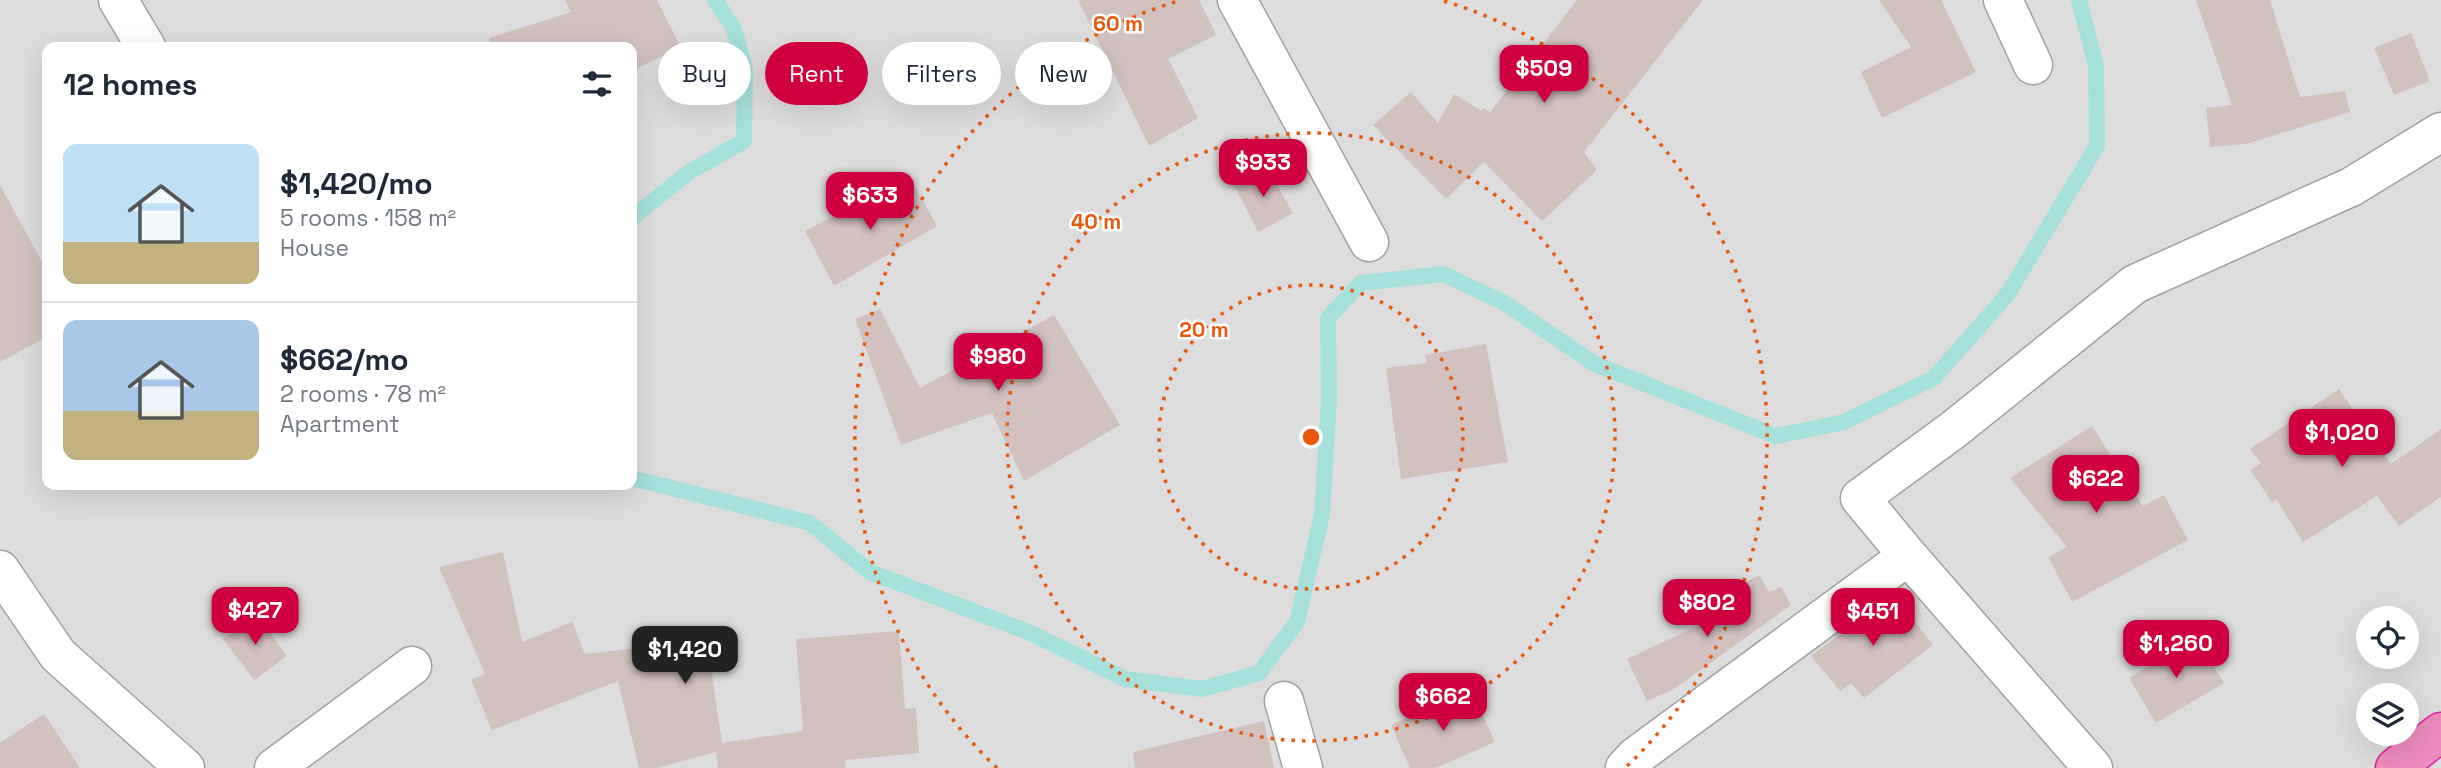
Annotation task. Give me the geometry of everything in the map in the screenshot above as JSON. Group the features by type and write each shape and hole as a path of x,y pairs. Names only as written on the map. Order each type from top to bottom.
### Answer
{"highway":[{"path":"2395,768 2441,732"}],"street":[{"path":"118,0 143,42"},
{"path":"1237,0 1368,242"},
{"path":"2003,0 2033,65"},
{"path":"2093,768 1860,498 1953,430 2135,284 2351,187 2441,132"},
{"path":"1625,768 1635,757 1908,556"},
{"path":"0,570 58,655 185,768"},
{"path":"274,768 412,666"},
{"path":"1284,701 1303,768"}],"shaded area":[{"path":"0,0 2441,0 2441,768 0,768"}],"building":[{"path":"565,0 657,0 678,42 658,42 658,58 637,69 637,42 490,42 489,38 571,12"},
{"path":"1078,0 1199,0 1216,35 1168,59 1198,118 1149,146 1112,70 1112,42 1098,42"},
{"path":"1577,0 1703,0 1584,152 1597,170 1542,221 1484,162 1446,199 1373,125 1411,92 1438,123 1454,94 1482,111 1484,108 1490,112"},
{"path":"1879,0 1941,0 1976,72 1882,118 1861,72 1911,47"},
{"path":"2196,0 2270,0 2300,97 2345,91 2350,112 2246,144 2210,147 2206,108 2232,105"},
{"path":"2411,33 2430,81 2394,95 2374,48"},
{"path":"1267,167 1293,213 1258,232 1234,185"},
{"path":"911,180 937,226 834,286 805,231 850,207 854,214"},
{"path":"0,185 42,262 42,340 0,362"},
{"path":"880,309 920,388 1054,315 1120,425 1024,481 992,413 901,445 855,319"},
{"path":"1486,344 1508,462 1401,479 1386,368 1427,363 1425,355"},
{"path":"2339,389 2391,464 2441,429 2441,497 2399,526 2377,496 2303,542 2276,499 2272,502 2250,470 2261,463 2250,449"},
{"path":"2092,426 2143,506 2164,495 2188,540 2072,602 2048,557 2067,547 2010,478"},
{"path":"503,552 522,642 572,622 585,654 707,640 722,743 803,731 796,639 899,631 905,709 916,708 919,753 845,760 846,768 718,768 716,752 657,768 639,768 618,681 492,730 471,680 485,674 439,567"},
{"path":"1759,575 1769,592 1781,587 1791,605 1674,689 1647,701 1627,659 1729,611 1721,597"},
{"path":"1893,594 1933,645 1864,698 1851,683 1840,691 1811,656"},
{"path":"257,615 287,656 254,680 223,639"},
{"path":"2196,637 2224,683 2156,723 2129,678"},
{"path":"1471,690 1495,742 1436,768 1410,768 1391,725"},
{"path":"44,714 80,768 0,768 0,743"},
{"path":"1264,721 1274,768 1135,768 1133,752"}],"waterway":[{"path":"637,214 689,172 744,141 745,68 734,29 715,0"},
{"path":"637,479 810,523 870,572 1031,633 1125,679 1202,689 1259,673 1297,622 1322,515 1329,399 1328,318 1361,283 1443,274 1503,302 1595,364 1776,436 1844,422 1934,378 2007,295 2097,146 2096,65 2079,0"}]}
